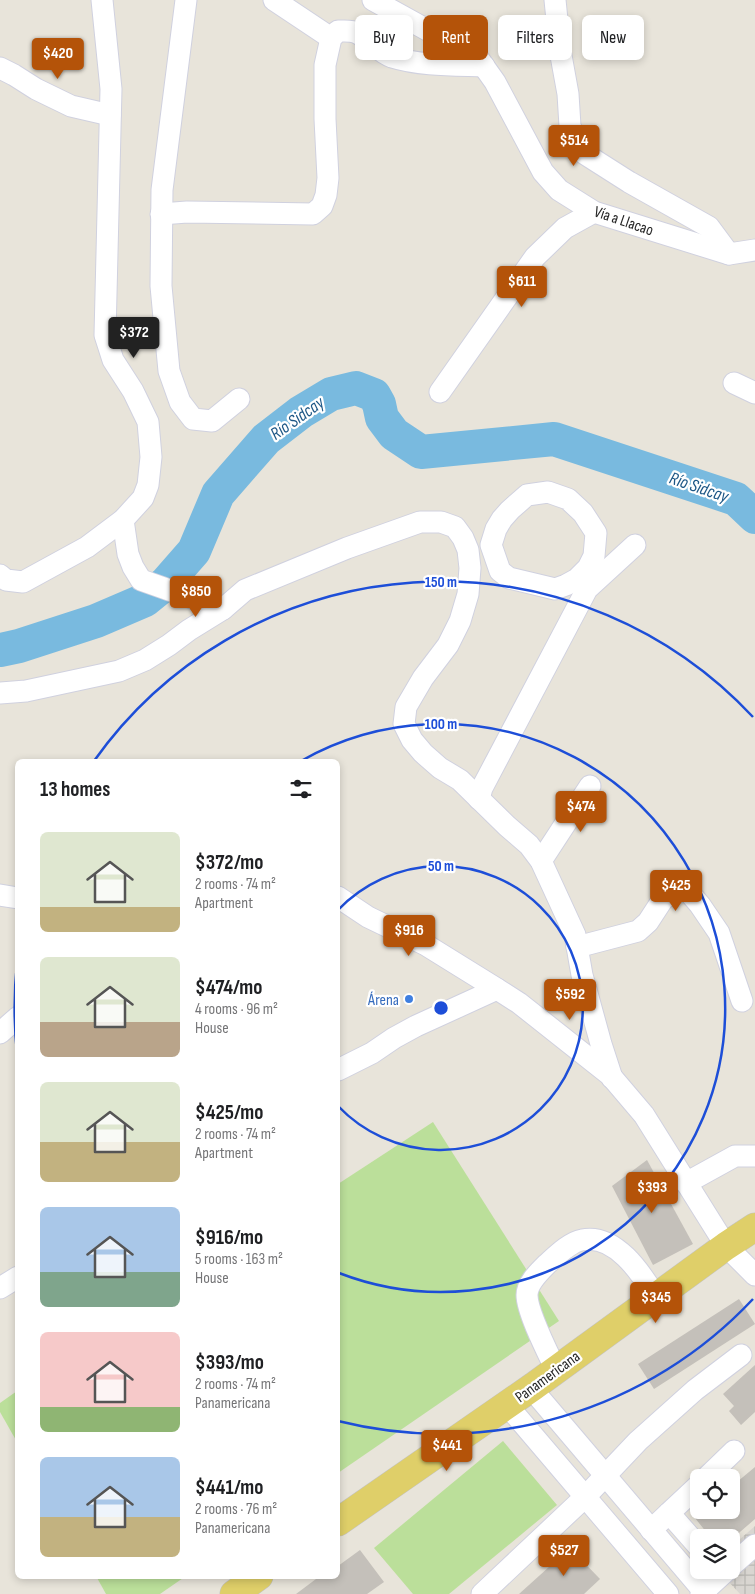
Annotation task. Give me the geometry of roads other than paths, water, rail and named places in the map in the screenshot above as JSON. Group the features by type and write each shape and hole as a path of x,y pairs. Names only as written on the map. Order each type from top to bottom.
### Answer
{"main road":[{"name":"Panamericana","path":"340,1521 507,1405 755,1227"},
{"path":"234,1594 255,1579"}],"street":[{"path":"0,575 6,580 23,582 87,547 123,520 143,498 148,485 151,457 148,422 113,360 105,335 111,89 102,0"},
{"path":"186,0 162,190 161,286 170,371 180,402 193,419 212,421 239,399"},
{"path":"274,0 331,38"},
{"name":"Vía a Llacao","path":"373,0 478,58 495,82 543,172 559,190 594,212 729,254 755,250"},
{"path":"555,0 560,50 568,94 570,126 577,144 585,154 629,182 708,227 729,254"},
{"path":"161,214 187,212 313,214 322,206 326,195 328,178 325,65 331,38 338,31 358,33 380,51 392,57 431,64 484,66"},
{"path":"0,68 36,89 71,106 110,115"},
{"path":"440,392 535,257 565,228 594,212"},
{"path":"734,383 755,393"},
{"path":"548,492 568,499 583,513 596,534 594,556 588,568 577,579 555,589 509,578 500,570 492,545 496,529 510,510 528,496 548,492"},
{"path":"123,520 128,554 141,580 223,609"},
{"path":"0,693 26,691 119,671 144,660 223,609 245,590 347,548 420,522 441,522 455,528 463,538 468,550 470,568 468,594 460,620 448,645 423,678 406,707 404,724 412,740 423,753 440,768 460,780 529,845 541,861 575,935 589,1004 612,1078"},
{"path":"468,550 492,545"},
{"path":"479,799 486,779 588,589 635,545"},
{"path":"541,861 590,786"},
{"path":"577,947 638,931 648,922 663,899 676,890 688,891 719,933 742,1001"},
{"path":"0,894 15,897"},
{"path":"340,898 368,916 426,945 519,1003 612,1078 644,1116 726,1246 755,1275"},
{"path":"340,1069 372,1053 416,1026 497,989"},
{"path":"686,1183 735,1156 755,1156"},
{"path":"556,1370 528,1306 526,1293 538,1272 563,1251 580,1240 596,1239 612,1245 640,1272 656,1297"},
{"path":"0,1288 15,1279"},
{"path":"482,1594 585,1497 638,1441 695,1390 741,1355"},
{"path":"531,1388 703,1593 716,1579"},
{"path":"507,1405 668,1594"},
{"path":"715,1469 734,1451"},
{"path":"651,1530 690,1493"},
{"path":"669,1513 690,1537"},
{"path":"740,1558 755,1545"}],"waterway":[{"name":"Río Sidcay","path":"0,650 19,646 96,621 145,600 166,583 194,551 218,494 266,439 301,412 331,394 356,388 374,395 379,404 382,418 394,434 421,452 554,439 736,499 755,517"}],"place":[{"name":"Árena","path":"409,999"}]}
